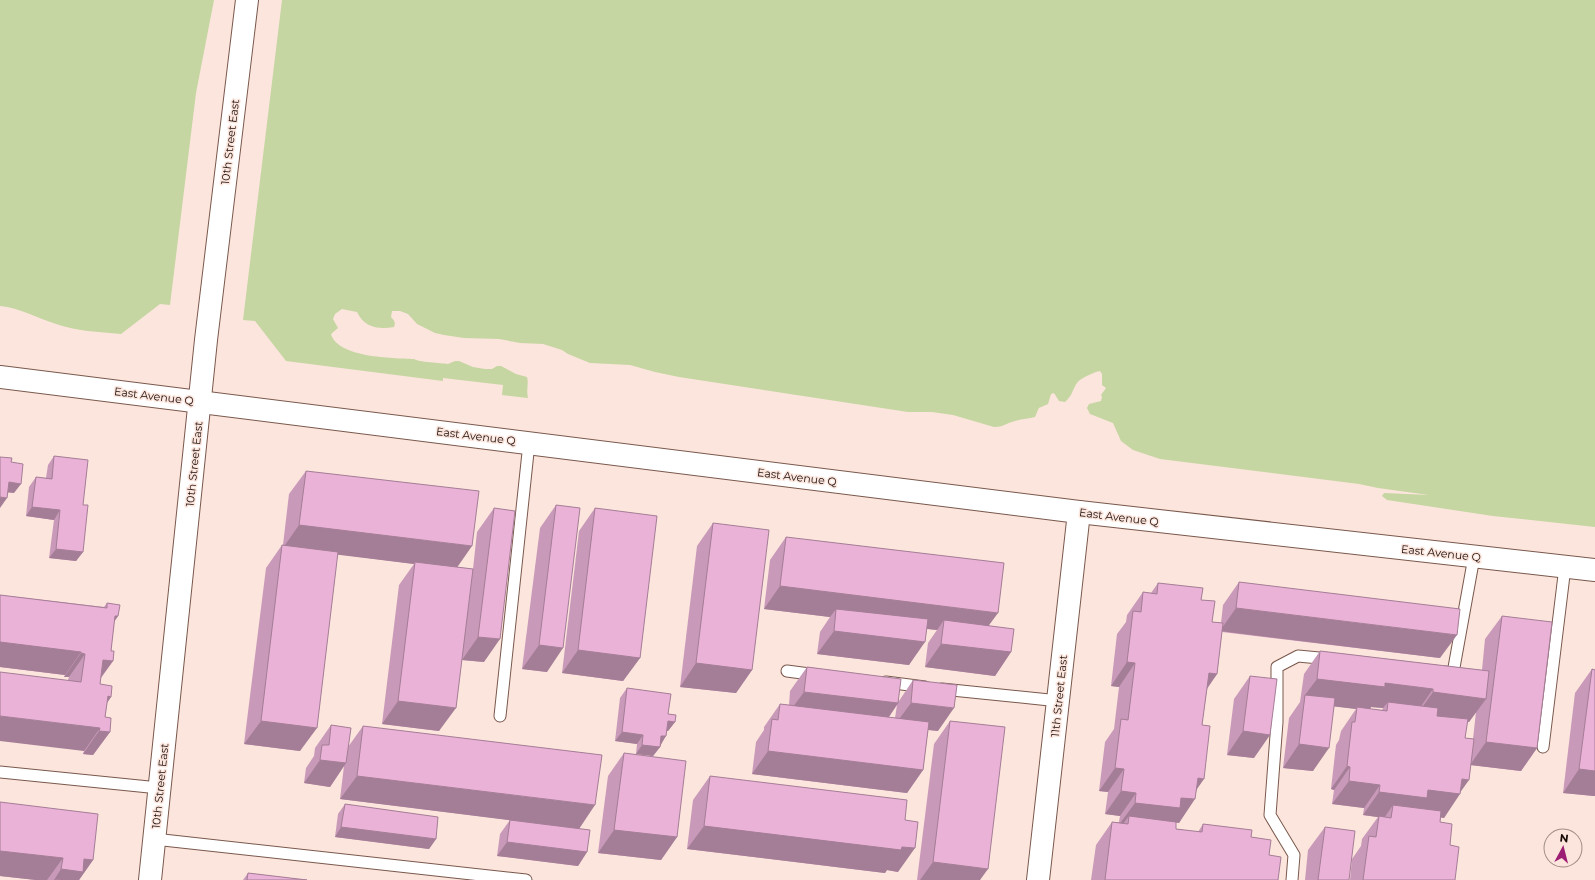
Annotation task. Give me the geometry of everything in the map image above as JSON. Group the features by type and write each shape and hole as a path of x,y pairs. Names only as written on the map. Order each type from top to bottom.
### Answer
{"main road":[{"name":"10th Street East","path":"150,880 206,340 246,0"},
{"name":"East Avenue Q","path":"0,377 1079,512 1595,570"},
{"name":"11th Street East","path":"1038,880 1079,512"}],"lane":[{"path":"500,716 529,443"},
{"path":"1430,671 1453,673 1474,557"},
{"path":"1543,747 1565,567"},
{"path":"1292,880 1294,855 1270,815 1277,722 1277,668 1298,656 1344,661"},
{"path":"787,671 826,676"},
{"path":"874,681 1059,701"},
{"path":"0,772 159,788"},
{"path":"154,839 526,880"}],"green space":[{"path":"0,0 214,0 196,93 170,305 160,304 121,334 72,328 56,324 15,309 0,306"},
{"path":"282,0 1595,0 1595,527 1493,516 1387,500 1382,496 1384,493 1429,495 1359,484 1160,459 1133,450 1121,441 1113,423 1090,414 1087,408 1089,404 1101,401 1101,395 1106,388 1102,385 1102,374 1100,371 1081,379 1075,386 1070,397 1065,402 1059,401 1054,393 1051,394 1048,404 1039,408 1035,417 994,427 953,415 932,412 908,412 679,377 630,365 590,363 562,350 543,344 444,335 435,333 417,324 408,314 400,311 392,311 391,317 395,324 394,327 377,328 363,321 357,312 342,309 335,314 333,319 338,328 331,334 336,342 344,348 367,355 414,359 425,362 448,364 459,361 473,367 485,369 492,369 497,366 501,366 516,374 527,377 528,398 502,395 503,385 443,378 443,381 286,361 255,321 243,320"}],"building":[{"path":"54,456 88,460 83,505 88,505 83,552 56,549 60,510 32,507 36,477 52,479"},
{"path":"0,457 12,458 11,462 23,464 21,484 9,482 7,498 0,497"},
{"path":"306,471 479,491 472,546 299,525"},
{"path":"556,505 580,508 563,648 539,645"},
{"path":"494,508 515,511 500,639 478,637"},
{"path":"595,508 657,516 640,658 578,650"},
{"path":"713,523 769,530 752,670 696,663"},
{"path":"786,537 1004,563 998,613 780,586"},
{"path":"282,545 338,552 317,728 261,721"},
{"path":"415,562 473,569 456,708 398,701"},
{"path":"1239,582 1460,609 1457,635 1236,608"},
{"path":"1158,583 1203,588 1201,600 1215,601 1212,622 1223,623 1217,674 1209,673 1202,725 1210,726 1204,779 1198,778 1195,799 1181,798 1180,808 1135,803 1136,793 1121,791 1124,769 1115,768 1121,719 1128,720 1135,663 1127,662 1133,611 1141,612 1143,592 1157,594"},
{"path":"0,595 107,608 107,603 120,605 118,616 115,616 111,651 114,651 113,661 103,660 100,684 112,686 111,697 108,696 105,717 111,718 110,732 99,731 100,728 0,716 0,672 81,682 85,654 81,652 0,642"},
{"path":"836,609 928,619 925,642 834,631"},
{"path":"1502,616 1552,622 1537,748 1486,742"},
{"path":"944,620 1014,629 1011,652 941,644"},
{"path":"1320,651 1489,671 1486,699 1433,692 1433,689 1385,683 1385,687 1317,679"},
{"path":"807,667 901,679 898,703 804,692"},
{"path":"1592,669 1595,670 1595,771 1579,769"},
{"path":"1250,676 1277,679 1270,735 1243,731"},
{"path":"913,680 957,685 954,708 911,703"},
{"path":"627,688 671,694 668,714 676,715 675,722 668,721 666,736 661,736 660,747 642,745 643,735 622,732"},
{"path":"1305,695 1335,698 1329,748 1299,744"},
{"path":"1388,702 1438,708 1437,716 1468,719 1465,738 1474,739 1469,780 1462,779 1460,794 1428,790 1427,798 1379,792 1380,785 1349,781 1350,767 1347,766 1352,722 1355,722 1357,707 1387,711"},
{"path":"780,704 929,722 923,770 768,751 772,719 778,720"},
{"path":"950,721 1005,727 988,869 933,862"},
{"path":"331,725 351,728 346,763 320,760 322,745 329,745"},
{"path":"363,726 602,755 595,805 357,776"},
{"path":"624,753 686,761 677,837 614,830"},
{"path":"710,776 907,800 905,820 918,822 915,848 902,847 901,850 704,826"},
{"path":"0,802 98,814 93,860 84,859 83,872 61,869 63,858 0,851"},
{"path":"345,804 438,817 436,839 341,827"},
{"path":"1393,805 1441,811 1440,822 1452,824 1450,845 1459,847 1455,880 1363,880 1369,836 1376,837 1379,816 1391,818"},
{"path":"1129,816 1176,822 1176,829 1202,832 1203,824 1252,830 1251,837 1271,840 1269,855 1281,857 1278,880 1105,880 1112,822 1128,824"},
{"path":"510,820 590,830 587,852 507,842"},
{"path":"1325,827 1355,831 1349,880 1318,880"},
{"path":"248,873 307,880 247,880"}]}
